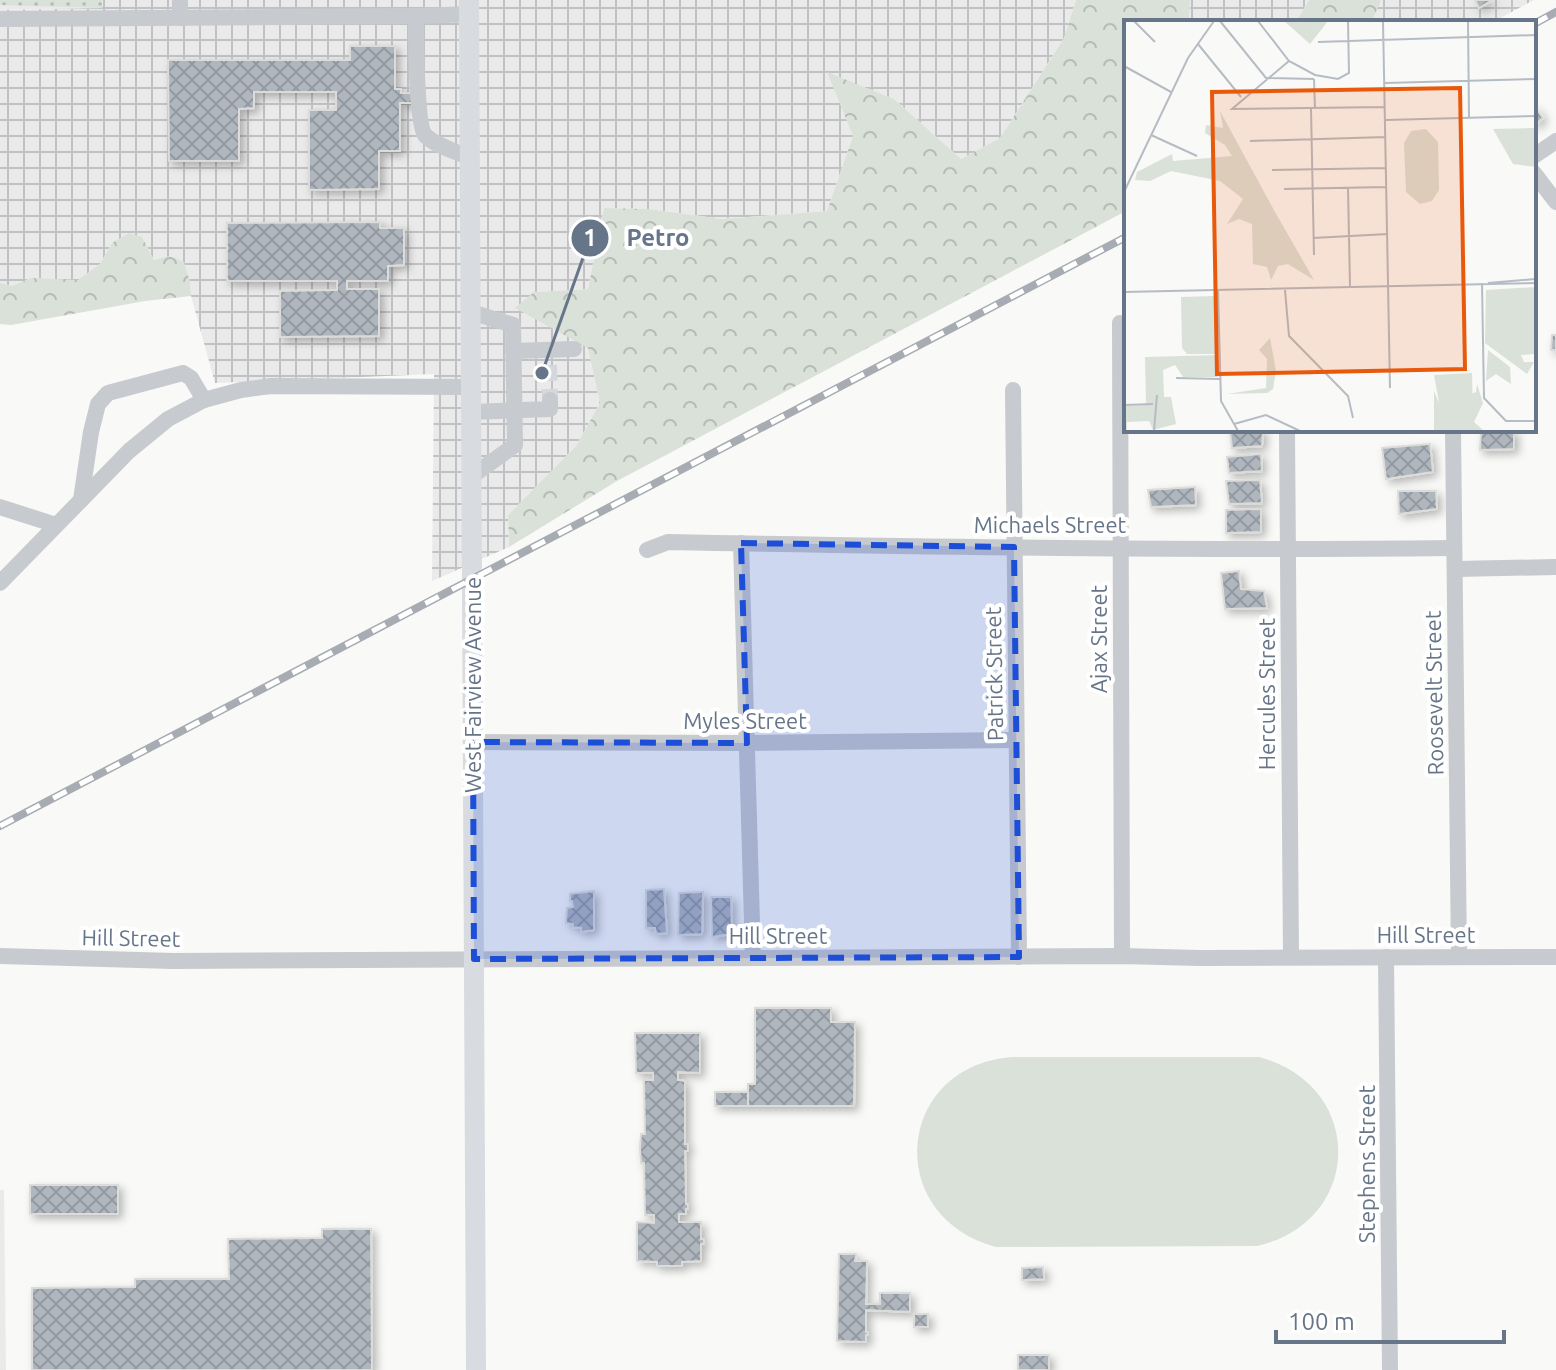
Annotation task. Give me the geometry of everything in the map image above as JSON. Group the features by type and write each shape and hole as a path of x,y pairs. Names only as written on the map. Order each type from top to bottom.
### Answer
{"main road":[{"name":"West Fairview Avenue","path":"469,7 476,1370"}],"street":[{"path":"180,0 180,18"},
{"path":"0,19 416,16 469,7"},
{"path":"416,16 421,128 431,140 470,158"},
{"path":"1536,155 1556,141"},
{"path":"1536,176 1556,202"},
{"path":"471,312 513,325 515,445 472,476"},
{"name":"Ajax Street","path":"1120,323 1122,956"},
{"path":"513,351 549,357 574,349"},
{"path":"81,500 94,418 98,404 108,393 183,373 191,378 204,400"},
{"path":"0,583 129,451 168,419 204,400 271,386 472,387"},
{"name":"Patrick Street","path":"1013,390 1019,957"},
{"path":"472,412 550,409 550,400"},
{"name":"Hercules Street","path":"1287,432 1291,957"},
{"name":"Roosevelt Street","path":"1453,432 1459,957"},
{"path":"0,507 56,525"},
{"name":"Michaels Street","path":"647,550 668,542 1288,550 1453,548"},
{"path":"741,543 753,958"},
{"path":"1456,569 1556,567"},
{"name":"Myles Street","path":"473,742 1016,740"},
{"name":"Hill Street","path":"0,956 173,961 1556,957"},
{"name":"Stephens Street","path":"1386,957 1390,1370"}],"highlighted area":[{"path":"741,543 1014,547 1019,957 474,959 473,742 747,743"}],"shaded area":[{"path":"0,0 102,0 102,8 0,10"},
{"path":"102,0 1076,0 1064,38 1000,138 961,159 894,99 828,73 853,136 827,211 722,219 649,209 604,208 588,289 534,292 588,348 600,403 576,446 508,515 509,547 432,581 434,374 215,383 190,282 154,260 142,237 112,243 100,264 78,281 31,278 12,286 0,283 0,10 102,8"},
{"path":"1190,0 1309,0 1297,20 1189,20"},
{"path":"1380,0 1534,0 1497,20 1372,20"},
{"path":"0,1190 4,1190 6,1370 0,1370"}],"green space":[{"path":"0,0 102,0 102,8 0,5"},
{"path":"1076,0 1190,0 1189,20 1124,20 1124,212 617,481 509,547 508,515 576,446 600,403 588,348 515,308 534,292 588,289 604,208 649,209 722,219 827,211 853,136 827,72 894,99 961,159 1000,138 1064,38"},
{"path":"1309,0 1380,0 1372,20 1297,20"},
{"path":"129,233 142,237 154,260 169,256 184,262 191,296 11,325 0,324 0,283 12,286 31,278 78,280 100,264 112,243"},
{"path":"1013,1057 1259,1057 1294,1072 1319,1095 1334,1123 1338,1153 1333,1183 1318,1210 1292,1232 1257,1246 996,1247 959,1231 934,1206 920,1176 918,1144 926,1113 945,1086 974,1066"}],"building":[{"path":"1475,0 1492,0 1479,8"},
{"path":"350,46 395,46 395,89 401,89 401,93 414,93 414,103 400,103 400,151 379,151 379,189 309,190 309,110 336,110 336,92 254,92 254,108 239,109 239,161 169,161 168,60 350,60"},
{"path":"1536,109 1543,118 1536,123"},
{"path":"380,222 380,228 404,228 404,265 388,266 388,281 347,281 347,289 379,289 379,336 280,337 280,291 337,290 337,281 227,281 227,223"},
{"path":"1552,335 1556,335 1556,350 1551,350"},
{"path":"1230,432 1263,432 1262,446 1232,448"},
{"path":"1481,432 1514,432 1514,449 1480,450"},
{"path":"1430,444 1433,472 1386,479 1382,448"},
{"path":"1261,454 1262,471 1229,473 1227,457"},
{"path":"1260,480 1262,503 1229,504 1226,481"},
{"path":"1195,487 1196,505 1151,507 1148,490"},
{"path":"1398,491 1436,491 1437,509 1399,514"},
{"path":"1261,509 1261,532 1226,533 1226,510"},
{"path":"1239,571 1241,589 1264,591 1267,608 1225,609 1221,573"},
{"path":"664,889 667,933 656,934 655,928 646,928 646,890"},
{"path":"594,891 594,930 581,932 581,928 566,923 567,908 573,907 570,894"},
{"path":"703,892 702,934 678,935 679,893"},
{"path":"711,897 731,897 732,934 712,937"},
{"path":"755,1008 831,1008 831,1022 855,1022 854,1106 748,1106 748,1084 755,1084"},
{"path":"635,1033 700,1033 700,1073 678,1072 678,1080 685,1081 685,1144 688,1144 688,1151 685,1151 688,1209 686,1214 679,1214 679,1222 701,1222 704,1244 701,1244 701,1261 682,1262 682,1266 657,1266 657,1262 637,1261 637,1222 654,1223 654,1215 645,1215 644,1163 641,1163 640,1148 641,1134 645,1134 644,1080 653,1080 653,1073 636,1073"},
{"path":"715,1092 748,1092 748,1106 715,1106"},
{"path":"30,1185 118,1185 118,1214 30,1214"},
{"path":"322,1229 371,1229 372,1370 32,1370 32,1288 135,1287 135,1279 229,1279 228,1239 322,1238"},
{"path":"839,1254 856,1254 855,1261 867,1261 866,1304 880,1304 880,1293 910,1293 910,1312 866,1310 866,1342 837,1341"},
{"path":"1043,1267 1044,1279 1022,1280 1022,1268"},
{"path":"914,1314 928,1314 928,1327 914,1327"},
{"path":"1018,1355 1049,1355 1049,1370 1018,1370"}],"tunnel":[{"path":"549,365 550,400"}],"railway":[{"path":"1536,23 1556,12"},
{"path":"0,826 1124,238"}],"place":[{"name":"Petro","path":"542,373"}]}
